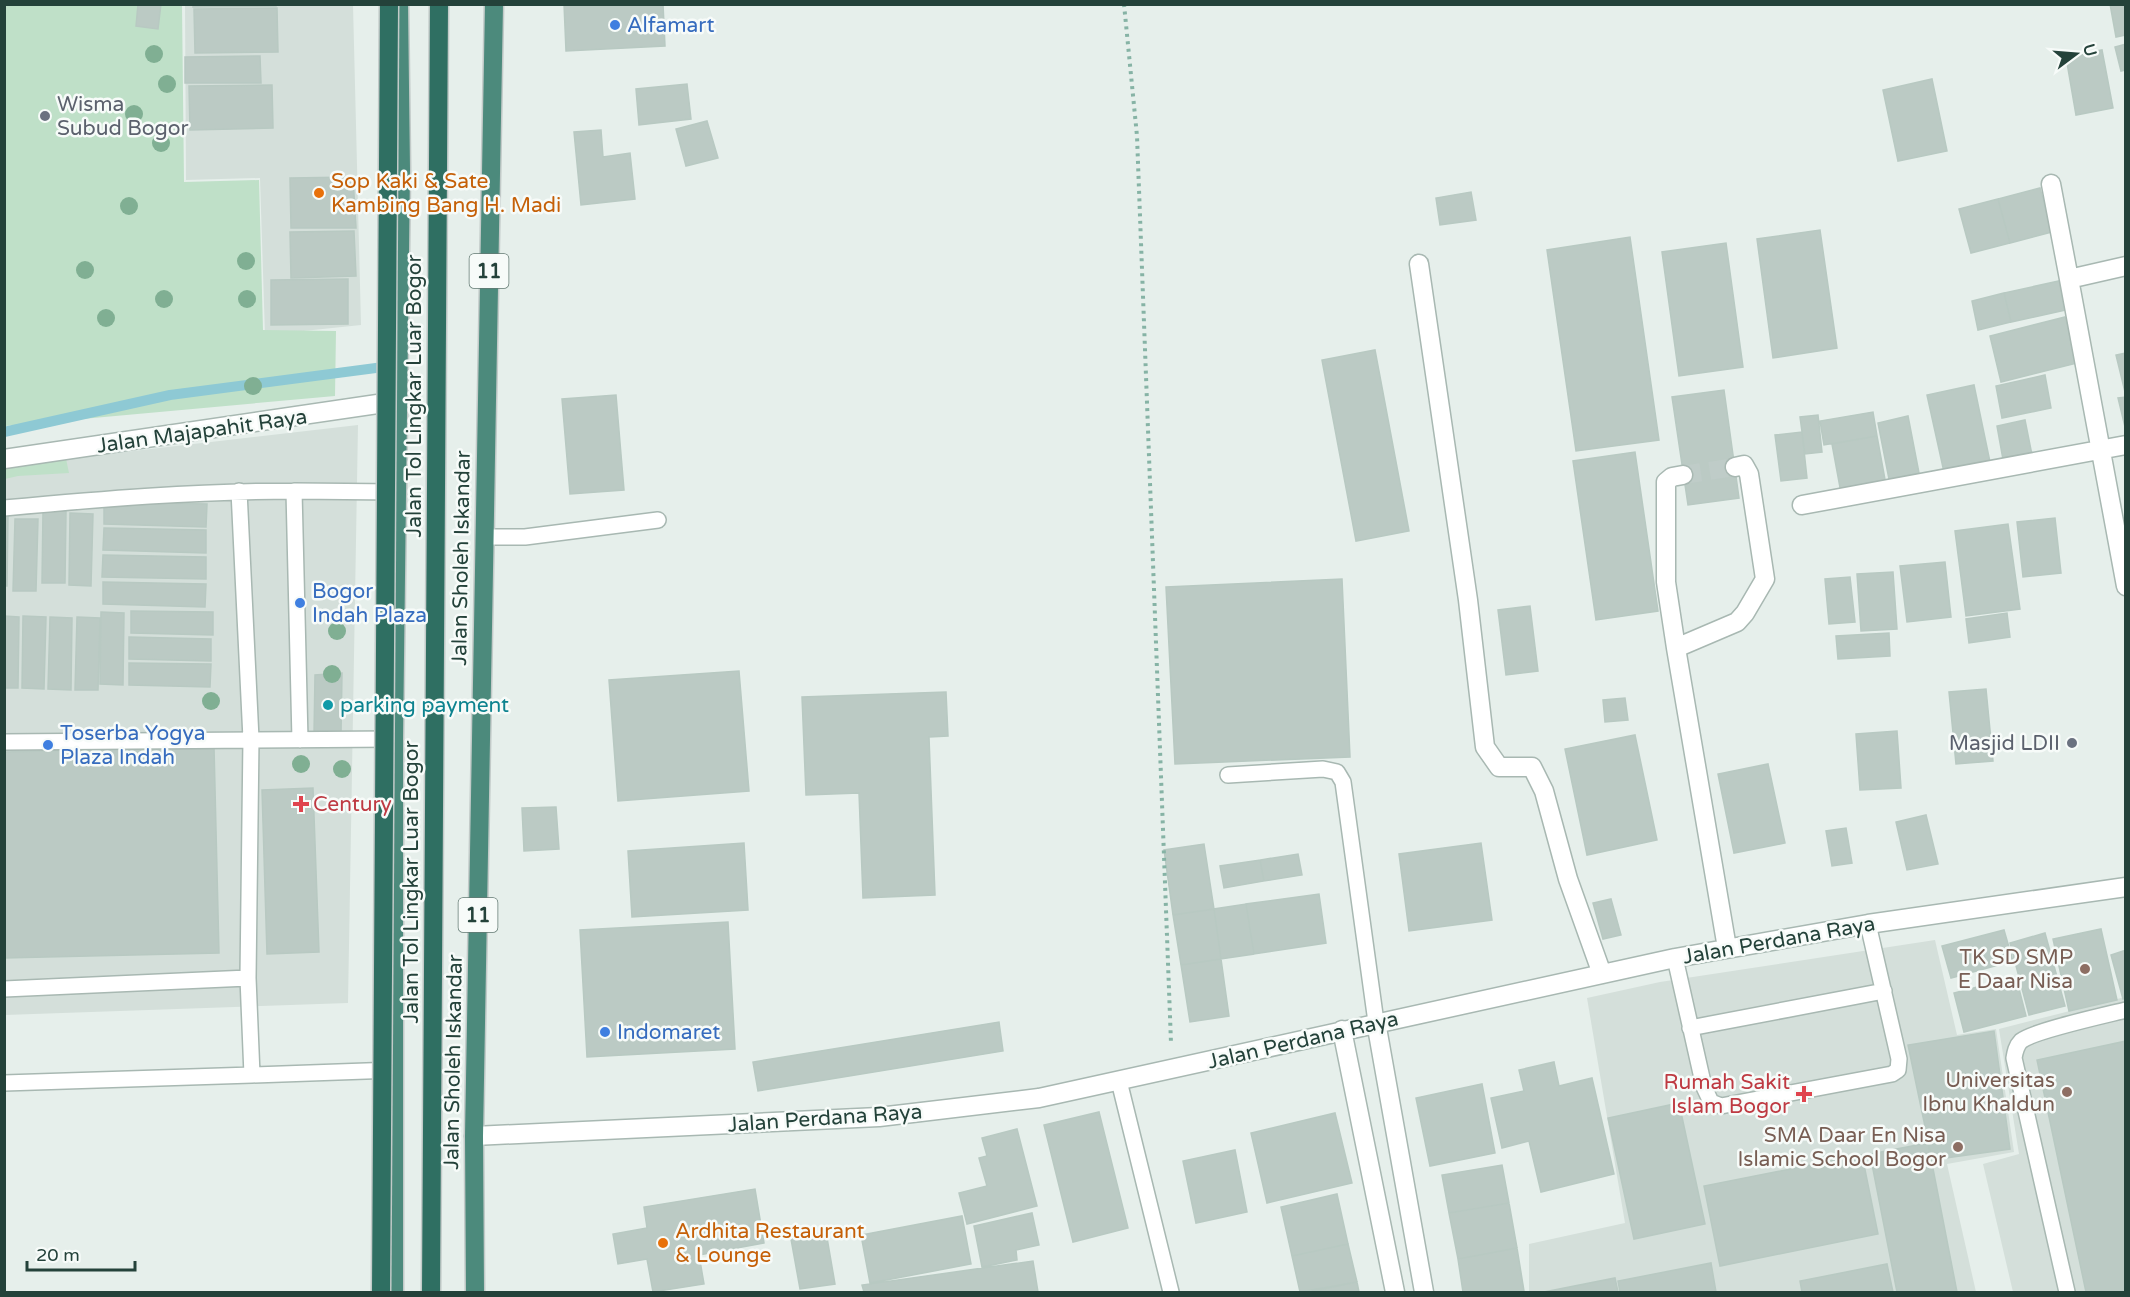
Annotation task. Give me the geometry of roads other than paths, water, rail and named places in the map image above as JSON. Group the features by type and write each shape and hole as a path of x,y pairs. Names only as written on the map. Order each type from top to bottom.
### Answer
{"highway":[{"name":"Jalan Tol Lingkar Luar Bogor","path":"381,1293 389,4"},
{"path":"394,1293 394,739 399,4"},
{"name":"Jalan Tol Lingkar Luar Bogor","path":"431,1293 439,4"},
{"name":"Jalan Sholeh Iskandar","path":"475,1293 474,1136 494,4"}],"street":[{"path":"2051,184 2126,586"},
{"path":"1419,264 1468,600 1485,747 1499,767 1532,767 1544,791 1568,879 1602,974"},
{"path":"2069,279 2126,266"},
{"name":"Jalan Majapahit Raya","path":"4,459 398,401"},
{"path":"1802,506 2126,445"},
{"path":"1676,648 1737,622 1765,579 1749,474 1744,465 1736,467"},
{"path":"1683,475 1672,477 1666,482 1666,582 1727,948"},
{"name":"Jalan Perdana Raya","path":"474,1136 879,1117 1039,1098 1675,958 1868,924 2126,887"},
{"path":"1376,1022 1424,1293"},
{"path":"1342,1030 1395,1293"}],"lane":[{"path":"294,490 300,740"},
{"path":"4,508 239,491 397,492"},
{"path":"239,491 251,739 248,978 252,1075"},
{"path":"484,537 525,537 658,520"},
{"path":"4,742 394,739"},
{"path":"1227,775 1323,769 1337,772 1343,782 1376,1022"},
{"path":"1675,958 1704,1087 1711,1102 1721,1106 1892,1074 1898,1070 1899,1059 1868,924"},
{"path":"4,989 248,978"},
{"path":"1690,1028 1884,991"},
{"path":"2067,1293 2014,1058 2015,1050 2022,1041 2039,1034 2126,1010"},
{"path":"4,1083 394,1070"},
{"path":"1119,1081 1172,1293"}],"waterway":[{"path":"4,432 170,395 391,366"}],"tunnel":[{"path":"1683,475 1735,467"}],"place":[{"name":"Alfamart","path":"615,25"},
{"name":"Wisma Subud Bogor","path":"45,116"},
{"name":"Sop Kaki & Sate Kambing Bang H. Madi","path":"319,193"},
{"name":"Bogor Indah Plaza","path":"300,603"},
{"name":"parking payment","path":"328,705"},
{"name":"Masjid LDII","path":"2072,743"},
{"name":"Toserba Yogya Plaza Indah","path":"48,745"},
{"name":"Century","path":"301,804"},
{"name":"TK SD SMP E Daar Nisa","path":"2085,969"},
{"name":"Indomaret","path":"605,1032"},
{"name":"Universitas Ibnu Khaldun","path":"2067,1092"},
{"name":"Rumah Sakit Islam Bogor","path":"1804,1094"},
{"name":"SMA Daar En Nisa Islamic School Bogor","path":"1958,1147"},
{"name":"Ardhita Restaurant & Lounge","path":"663,1243"}]}
